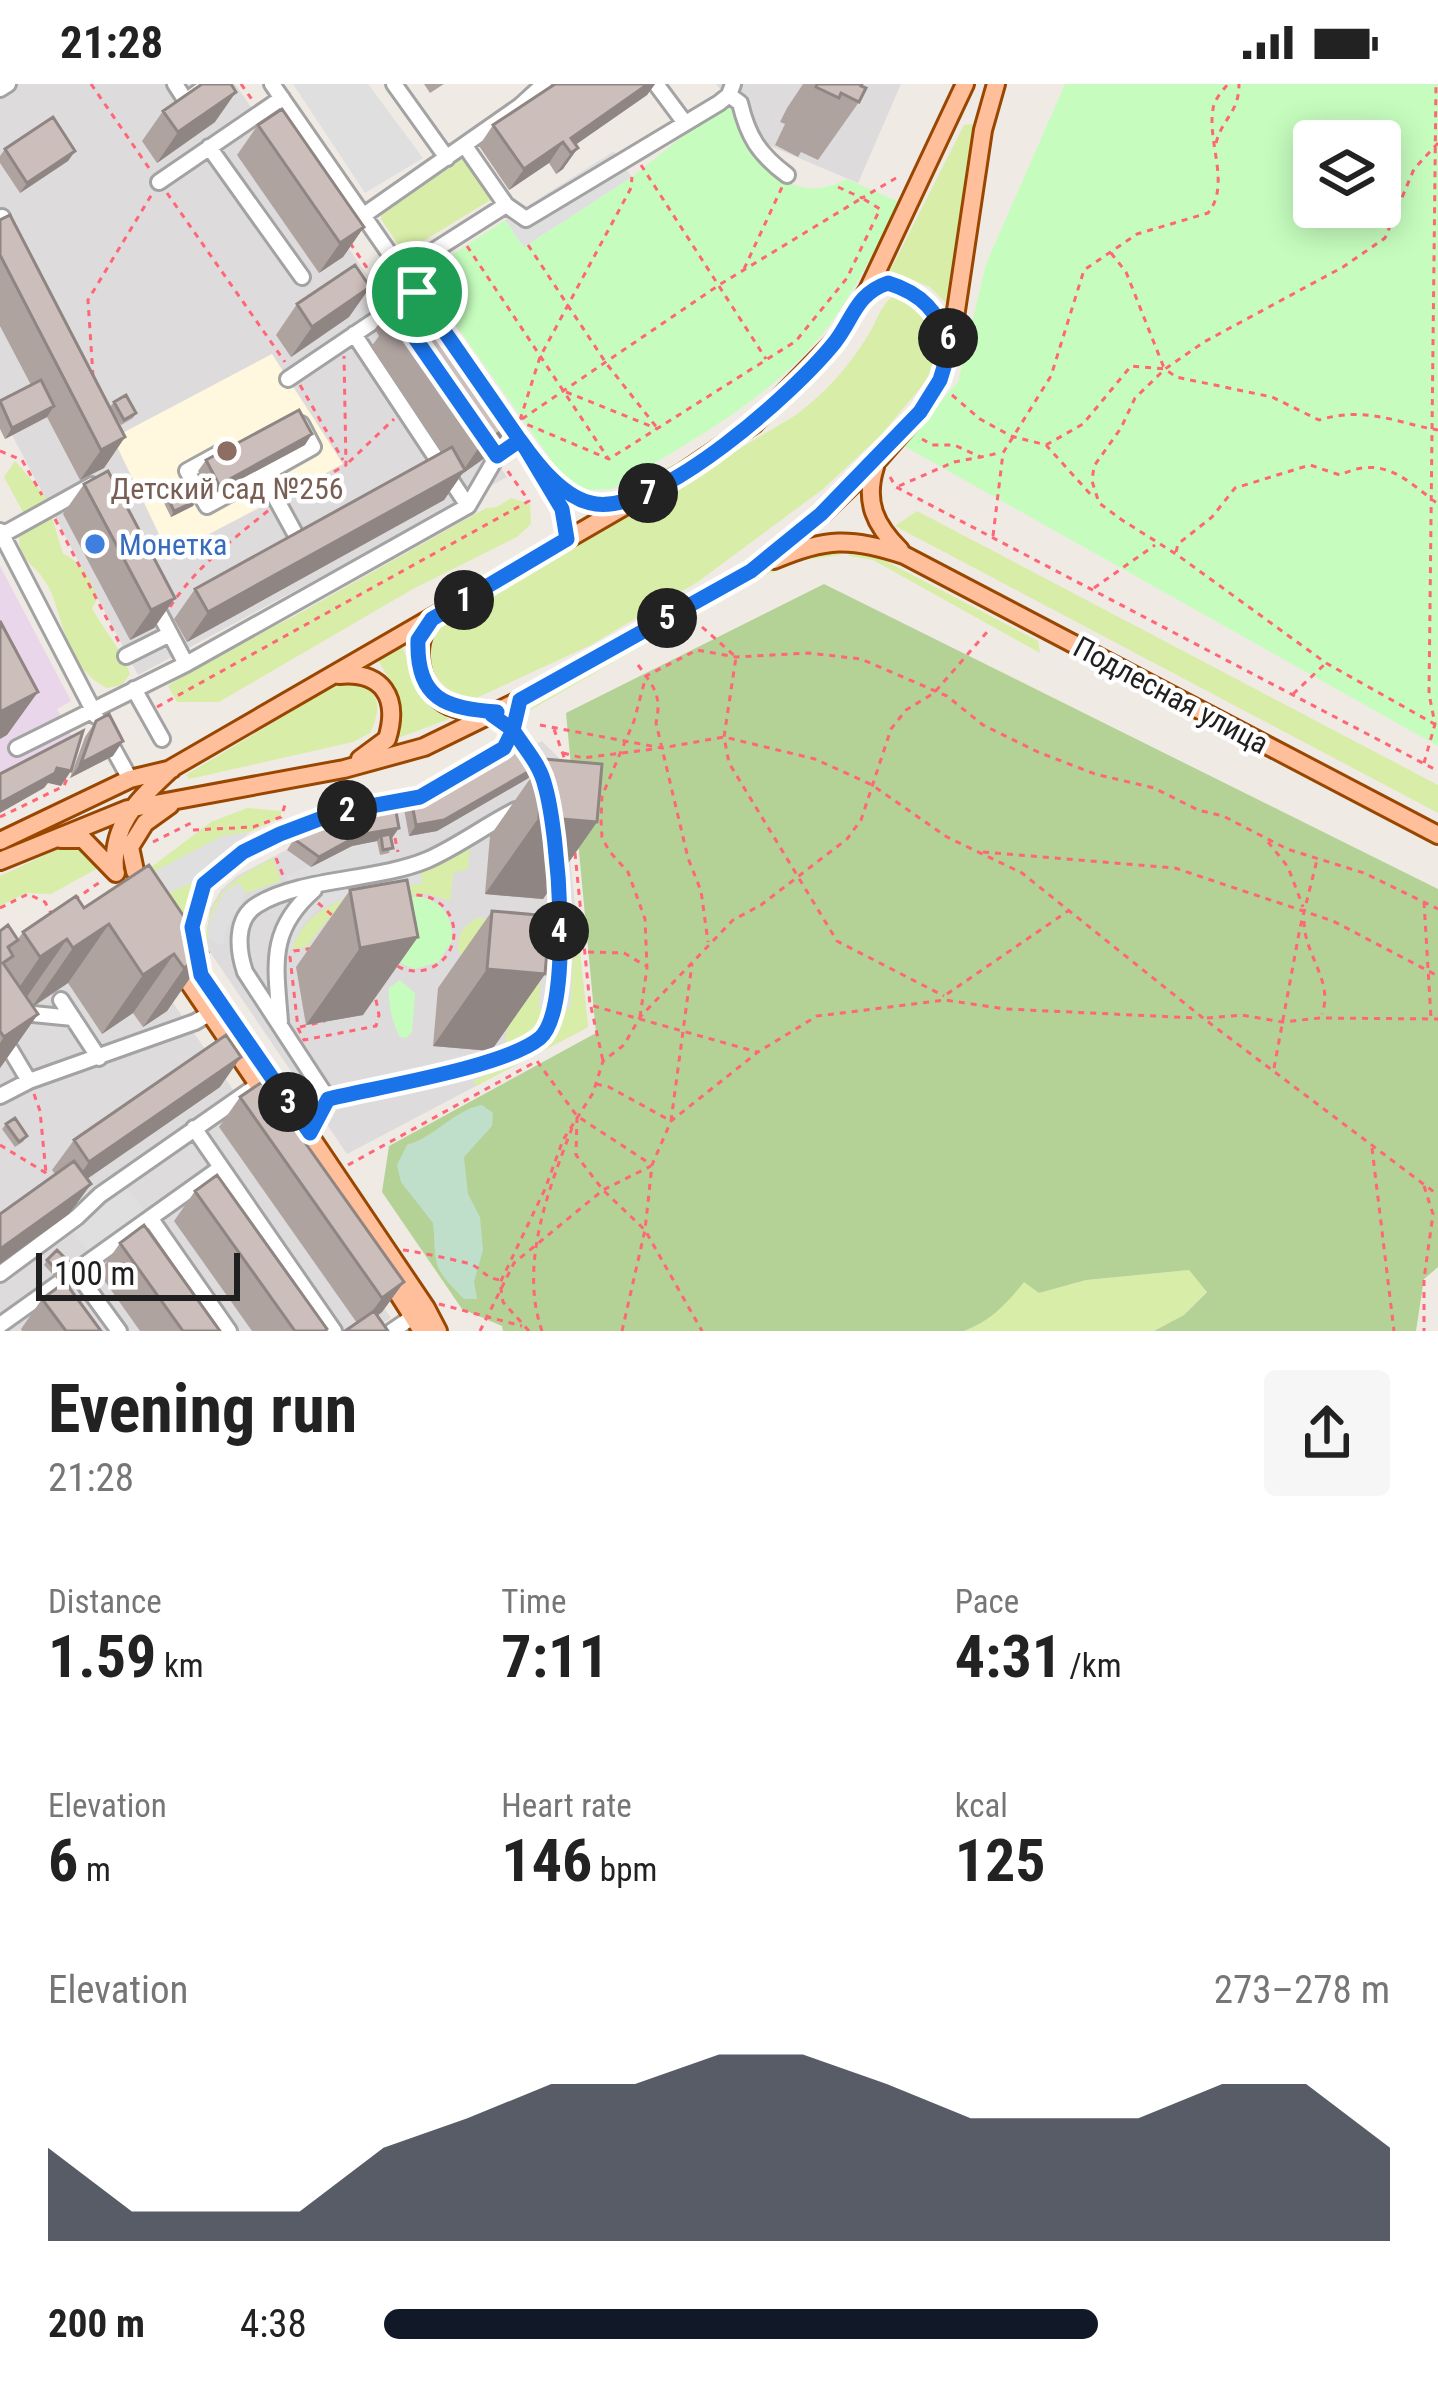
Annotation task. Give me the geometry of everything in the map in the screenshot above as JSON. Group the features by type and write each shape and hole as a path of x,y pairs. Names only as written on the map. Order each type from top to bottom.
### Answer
{"main road":[{"path":"108,876 116,836 128,809 172,768 633,501 754,424 836,340 868,290 965,84"},
{"path":"751,571 878,460 920,412 940,380 951,344 983,130 996,84"},
{"path":"868,290 888,283 924,299 937,313 951,344"},
{"path":"878,460 868,500 882,532 904,555"},
{"path":"0,861 128,809 344,769 424,747 520,700 751,571 830,541 875,545 904,555"},
{"name":"Подлесная улица","path":"904,555 1438,835"},
{"path":"432,619 418,640 424,680 451,708 495,713"},
{"path":"332,675 373,677 391,708 387,739 344,769"},
{"path":"0,841 130,779 172,768"},
{"path":"157,906 135,872 130,847 145,823 180,798"},
{"path":"42,842 82,839 135,904"},
{"path":"216,1010 201,975 174,947 216,1010 264,1080 438,1331"},
{"path":"264,1080 310,1133 425,1314"}],"street":[{"path":"0,89 8,84"},
{"path":"175,84 186,101 209,84"},
{"path":"272,84 430,312"},
{"path":"394,84 447,158"},
{"path":"364,215 465,146 544,84"},
{"path":"656,84 685,123"},
{"path":"465,146 506,205 526,219 685,123 731,89 740,103 747,134 764,158 788,176"},
{"path":"159,182 282,98"},
{"path":"209,147 302,277"},
{"path":"402,271 506,205"},
{"path":"291,377 417,292"},
{"path":"354,334 468,506"},
{"path":"484,389 562,509 567,539"},
{"path":"241,442 187,471 207,506 313,447 295,412 277,422"},
{"path":"523,445 575,497 596,504 633,501"},
{"path":"16,748 186,664 468,506 497,456 523,445"},
{"path":"263,475 303,548"},
{"path":"102,504 97,481 1,533 130,779"},
{"path":"316,571 325,586"},
{"path":"142,581 186,664"},
{"path":"126,656 170,634"},
{"path":"134,689 162,739"},
{"path":"201,975 192,927 204,884 243,852 338,812 420,797 504,748 520,700"},
{"path":"495,713 513,730 544,782"},
{"path":"328,1099 245,972 239,931 253,906 428,860 530,804"},
{"path":"291,1107 495,1059 524,1048 548,1030 555,1009 561,905 555,845"},
{"path":"280,1029 275,969 279,936 293,908 318,887"},
{"path":"61,1000 100,1058"},
{"path":"0,1096 216,1010"},
{"path":"29,1081 0,1031 23,1013 73,1018"},
{"path":"0,1274 100,1195 264,1080"},
{"path":"310,1133 328,1099"},
{"path":"194,1128 334,1331"},
{"path":"0,1325 219,1169"},
{"path":"151,1219 229,1331"},
{"path":"76,1272 118,1331"},
{"path":"392,1331 425,1314"}],"path":[{"path":"91,84 346,465 404,410"},
{"path":"241,84 260,112"},
{"path":"993,536 1003,452 1051,376 1084,270 1137,233 1208,213 1220,190 1212,105 1228,84"},
{"path":"1214,151 1223,122 1239,104 1240,84"},
{"path":"1424,763 1436,725 1429,694 1436,84"},
{"path":"1099,503 1093,493 1094,466 1135,398 1165,369 1385,238 1414,170 1437,144"},
{"path":"634,154 767,360"},
{"path":"743,270 788,176"},
{"path":"519,421 540,357 631,188 632,177"},
{"path":"519,421 743,270 896,178"},
{"path":"93,384 88,300 159,182"},
{"path":"609,459 796,341 847,278 880,209 838,188"},
{"path":"341,230 394,308"},
{"path":"459,235 609,459"},
{"path":"528,245 606,363 659,430"},
{"path":"1111,253 1126,272 1165,369"},
{"path":"1046,445 1083,424 1131,366 1165,369 1176,376 1272,397 1319,420 1346,412 1371,413 1438,430"},
{"path":"563,391 659,430"},
{"path":"952,395 1012,436 1046,445 1099,503 1156,544 1326,663 1436,725"},
{"path":"519,421 609,459"},
{"path":"922,439 982,457"},
{"path":"0,451 22,460 126,656"},
{"path":"896,487 954,462 1003,452"},
{"path":"147,712 529,501 497,456"},
{"path":"1175,554 1178,544 1212,517 1235,488 1310,465 1340,475 1361,465 1387,467 1438,504"},
{"path":"890,475 896,487 1438,771"},
{"path":"1092,589 1156,544"},
{"path":"702,628 736,658"},
{"path":"603,1061 624,1045 639,1018 734,920 847,839 861,820 891,728 906,710 934,693 987,632"},
{"path":"639,1018 647,968 645,919 628,872 602,837 602,796 634,721 646,676 697,650 736,658 809,652 888,668 947,696 983,725 1038,752 1095,774 1154,788 1198,810 1223,816 1267,841 1317,857 1438,910"},
{"path":"736,658 724,737 729,764 837,940 944,998"},
{"path":"1292,695 1326,663"},
{"path":"638,664 658,689 656,723 688,858 701,891 708,946"},
{"path":"540,725 662,748"},
{"path":"554,728 566,778"},
{"path":"563,753 583,758 724,737 814,759 872,785 947,837 1022,874 1202,1018 1438,1195"},
{"path":"0,817 64,786 72,764"},
{"path":"193,830 253,827 281,817 286,802"},
{"path":"146,845 193,822"},
{"path":"527,1329 502,1302 502,1280 603,1061 590,1005 579,872 571,836"},
{"path":"947,837 978,852 1175,868 1334,921 1438,976"},
{"path":"395,838 397,848"},
{"path":"1267,841 1288,867 1304,912 1306,950 1324,983 1320,1018"},
{"path":"1274,1070 1317,857"},
{"path":"80,912 73,901 108,876"},
{"path":"0,908 28,895 45,902 58,925"},
{"path":"410,895 436,899 453,919 453,946 446,957 423,971 397,966 387,958 379,940 380,920 387,908 410,895"},
{"path":"670,1121 758,1052 817,1016 944,998 1006,1009 1242,1016 1282,1022 1434,1019 1424,901"},
{"path":"944,998 1070,910"},
{"path":"364,941 380,1015 376,1026 304,1040 289,972 294,951 364,941 379,940"},
{"path":"586,952 624,953 647,968"},
{"path":"622,1331 645,1230 652,1165 670,1121 693,962"},
{"path":"590,1005 758,1052"},
{"path":"298,1028 325,1022"},
{"path":"346,1166 537,1060 577,1116 652,1165"},
{"path":"29,1081 40,1111 46,1173"},
{"path":"595,1084 670,1121"},
{"path":"577,1116 577,1155 603,1190 645,1230 702,1331"},
{"path":"542,1331 532,1276 538,1239 552,1181 577,1116"},
{"path":"1372,1144 1394,1331"},
{"path":"0,1145 46,1173 57,1188"},
{"path":"480,1331 514,1263 538,1239 603,1190 652,1165"},
{"path":"1424,1184 1432,1214 1424,1331"},
{"path":"402,1250 469,1262 490,1279 502,1280"},
{"path":"425,1314 487,1317 527,1329"}],"shaded area":[{"path":"0,84 235,84 507,477 138,675 0,412"},
{"path":"293,84 368,84 423,158 365,193"},
{"path":"716,84 901,84 858,183 761,142"},
{"path":"614,151 632,177 524,247 505,220"},
{"name":"Детский сад №256","path":"272,354 343,464 169,555 113,438"},
{"path":"0,566 71,701 57,709 76,744 0,784"},
{"path":"542,741 559,758 588,1027 347,1154 206,946 210,909 237,876 343,820 427,805"},
{"path":"563,800 576,915 570,1009 539,1008 543,936 563,937 554,801"},
{"path":"250,832 198,880 168,893 155,871 222,836"},
{"path":"377,841 389,853 391,864 290,886 286,876 352,846"},
{"path":"420,871 423,883 316,910 298,932 292,949 282,950 283,938 315,897"},
{"path":"239,883 246,893 225,931 224,946 209,939 208,924 225,891"},
{"path":"100,897 391,1318 371,1331 0,1331 0,957"},
{"path":"121,1180 151,1219 94,1259 67,1224"}],"green space":[{"path":"1065,84 1438,84 1438,746 902,445 958,382 986,264"},
{"path":"732,105 760,159 789,183 826,187 847,179 899,202 844,304 801,358 758,396 612,489 588,490 567,482 425,281 426,272 505,220 524,247"},
{"path":"974,124 950,307 930,287 890,271 964,125"},
{"path":"463,157 492,199 404,253 381,219 382,211"},
{"path":"892,297 905,298 928,319 937,352 931,375 880,436 823,489 699,581 589,646 474,699 452,692 437,677 429,657 428,634 796,415 844,370"},
{"path":"15,461 46,497 63,554 81,566 92,584 98,598 92,608 130,674 122,685 107,688 84,670 70,647 46,582 22,552 23,512 4,477"},
{"path":"511,498 530,504 531,524 517,537 413,589 219,702 177,702 168,686 203,661"},
{"path":"917,511 1438,785 1438,813 895,526"},
{"path":"840,544 841,555 804,560 763,576 520,716 518,711 767,567"},
{"path":"849,546 1038,641 1040,653 873,560 849,556"},
{"path":"824,584 1438,889 1438,1267 1424,1279 1416,1331 1154,1331 1184,1315 1207,1292 1189,1270 1086,1280 1039,1293 1024,1282 997,1311 964,1331 503,1331 502,1326 462,1309 382,1192 389,1146 596,1033 566,713"},
{"path":"400,641 419,689 449,719 398,738 398,694 378,654"},
{"path":"349,677 376,698 377,714 370,733 353,742 189,779 186,775"},
{"path":"247,808 281,811 281,817 250,832 222,836 169,892 198,880 181,924 146,871 211,822"},
{"path":"69,844 81,845 98,868 51,894 26,893 0,906 0,876"},
{"path":"470,847 468,869 453,873 450,901 428,894 399,896 328,919 306,947 292,949 301,931 328,907 364,894 422,883 420,871"},
{"path":"273,858 281,881 246,893 239,884 230,890 215,910 206,945 216,901 234,882"},
{"path":"419,896 445,912 452,941 438,962 414,969 391,959 406,898"},
{"path":"576,915 588,1027 476,1086 473,1081 539,1046 557,1023 561,1009 570,1009"},
{"path":"478,918 544,923 540,1008 550,1009 533,1034 504,1048 508,1025 458,950 462,931"},
{"path":"400,980 415,993 412,1032 406,1038 397,1032 389,1000 389,988"},
{"path":"482,1105 493,1113 492,1126 464,1157 468,1194 480,1217 483,1250 474,1282 477,1299 464,1299 440,1271 433,1223 401,1182 397,1165 407,1145"},
{"path":"1189,1270 1207,1291 1184,1315 1154,1331 964,1331 990,1317 1024,1281 1039,1293 1086,1280"}],"building":[{"path":"202,84 231,84 236,92 178,132 163,111"},
{"path":"555,84 648,84 571,138 578,148 571,153 563,142 524,169 493,125"},
{"path":"817,84 862,84 866,88 859,102 841,93 839,98"},
{"path":"282,109 364,227 340,243 258,125"},
{"path":"53,117 75,151 27,183 5,149"},
{"path":"10,215 125,437 101,450 0,255 0,220"},
{"path":"355,265 370,287 312,327 297,304"},
{"path":"415,286 510,425 480,446 392,317 403,310 396,299"},
{"path":"41,380 54,406 12,428 0,401"},
{"path":"126,395 136,413 124,420 114,402"},
{"path":"299,410 312,434 219,485 206,460"},
{"path":"452,447 465,470 208,612 195,589"},
{"path":"108,471 175,598 151,610 84,484"},
{"path":"188,483 196,501 174,511 166,494"},
{"path":"0,621 38,692 0,712"},
{"path":"109,714 123,741 81,763 96,721"},
{"path":"83,731 71,771 57,768 0,803 0,774"},
{"path":"521,745 540,765 444,820 416,825 411,799 435,795"},
{"path":"544,759 602,764 597,822 539,817"},
{"path":"394,801 399,828 359,835 319,857 294,839 350,809"},
{"path":"390,834 393,848 383,850 381,836"},
{"path":"149,865 208,952 184,968 174,954 143,975 109,924 73,948 67,939 40,957 23,932 76,896 84,908"},
{"path":"407,880 418,937 360,948 350,890"},
{"path":"492,911 550,916 545,974 487,969"},
{"path":"8,925 18,940 8,947 13,956 3,963 38,1014 4,1037 0,1031 0,931"},
{"path":"226,1035 241,1057 89,1162 74,1140"},
{"path":"262,1082 404,1282 382,1298 240,1097"},
{"path":"15,1118 27,1136 19,1142 6,1124"},
{"path":"74,1161 91,1184 0,1249 0,1214"},
{"path":"217,1175 325,1331 295,1331 195,1191"},
{"path":"144,1225 220,1331 183,1331 120,1243"},
{"path":"57,1250 71,1264 61,1274 47,1260"},
{"path":"65,1282 101,1331 66,1331 42,1299"},
{"path":"374,1311 388,1331 345,1331"}],"place":[{"name":"Детский сад №256","path":"227,451"},
{"name":"Монетка","path":"95,544"}],"route":[{"path":"417,292 394,308 497,456 520,440 550,476 575,497 596,504 633,501 754,424 836,340 868,290 888,283 924,299 937,313 951,344 940,380 920,412 821,514 751,571 520,700 513,730 538,765 551,806 561,905 555,1009 548,1030 524,1048 495,1059 328,1099 310,1133 201,975 192,927 204,884 243,852 280,834 338,812 420,797 504,748 513,730 492,715 497,712 451,708 435,694 424,680 418,640 432,619 567,539 562,509 526,449 417,292"}]}
